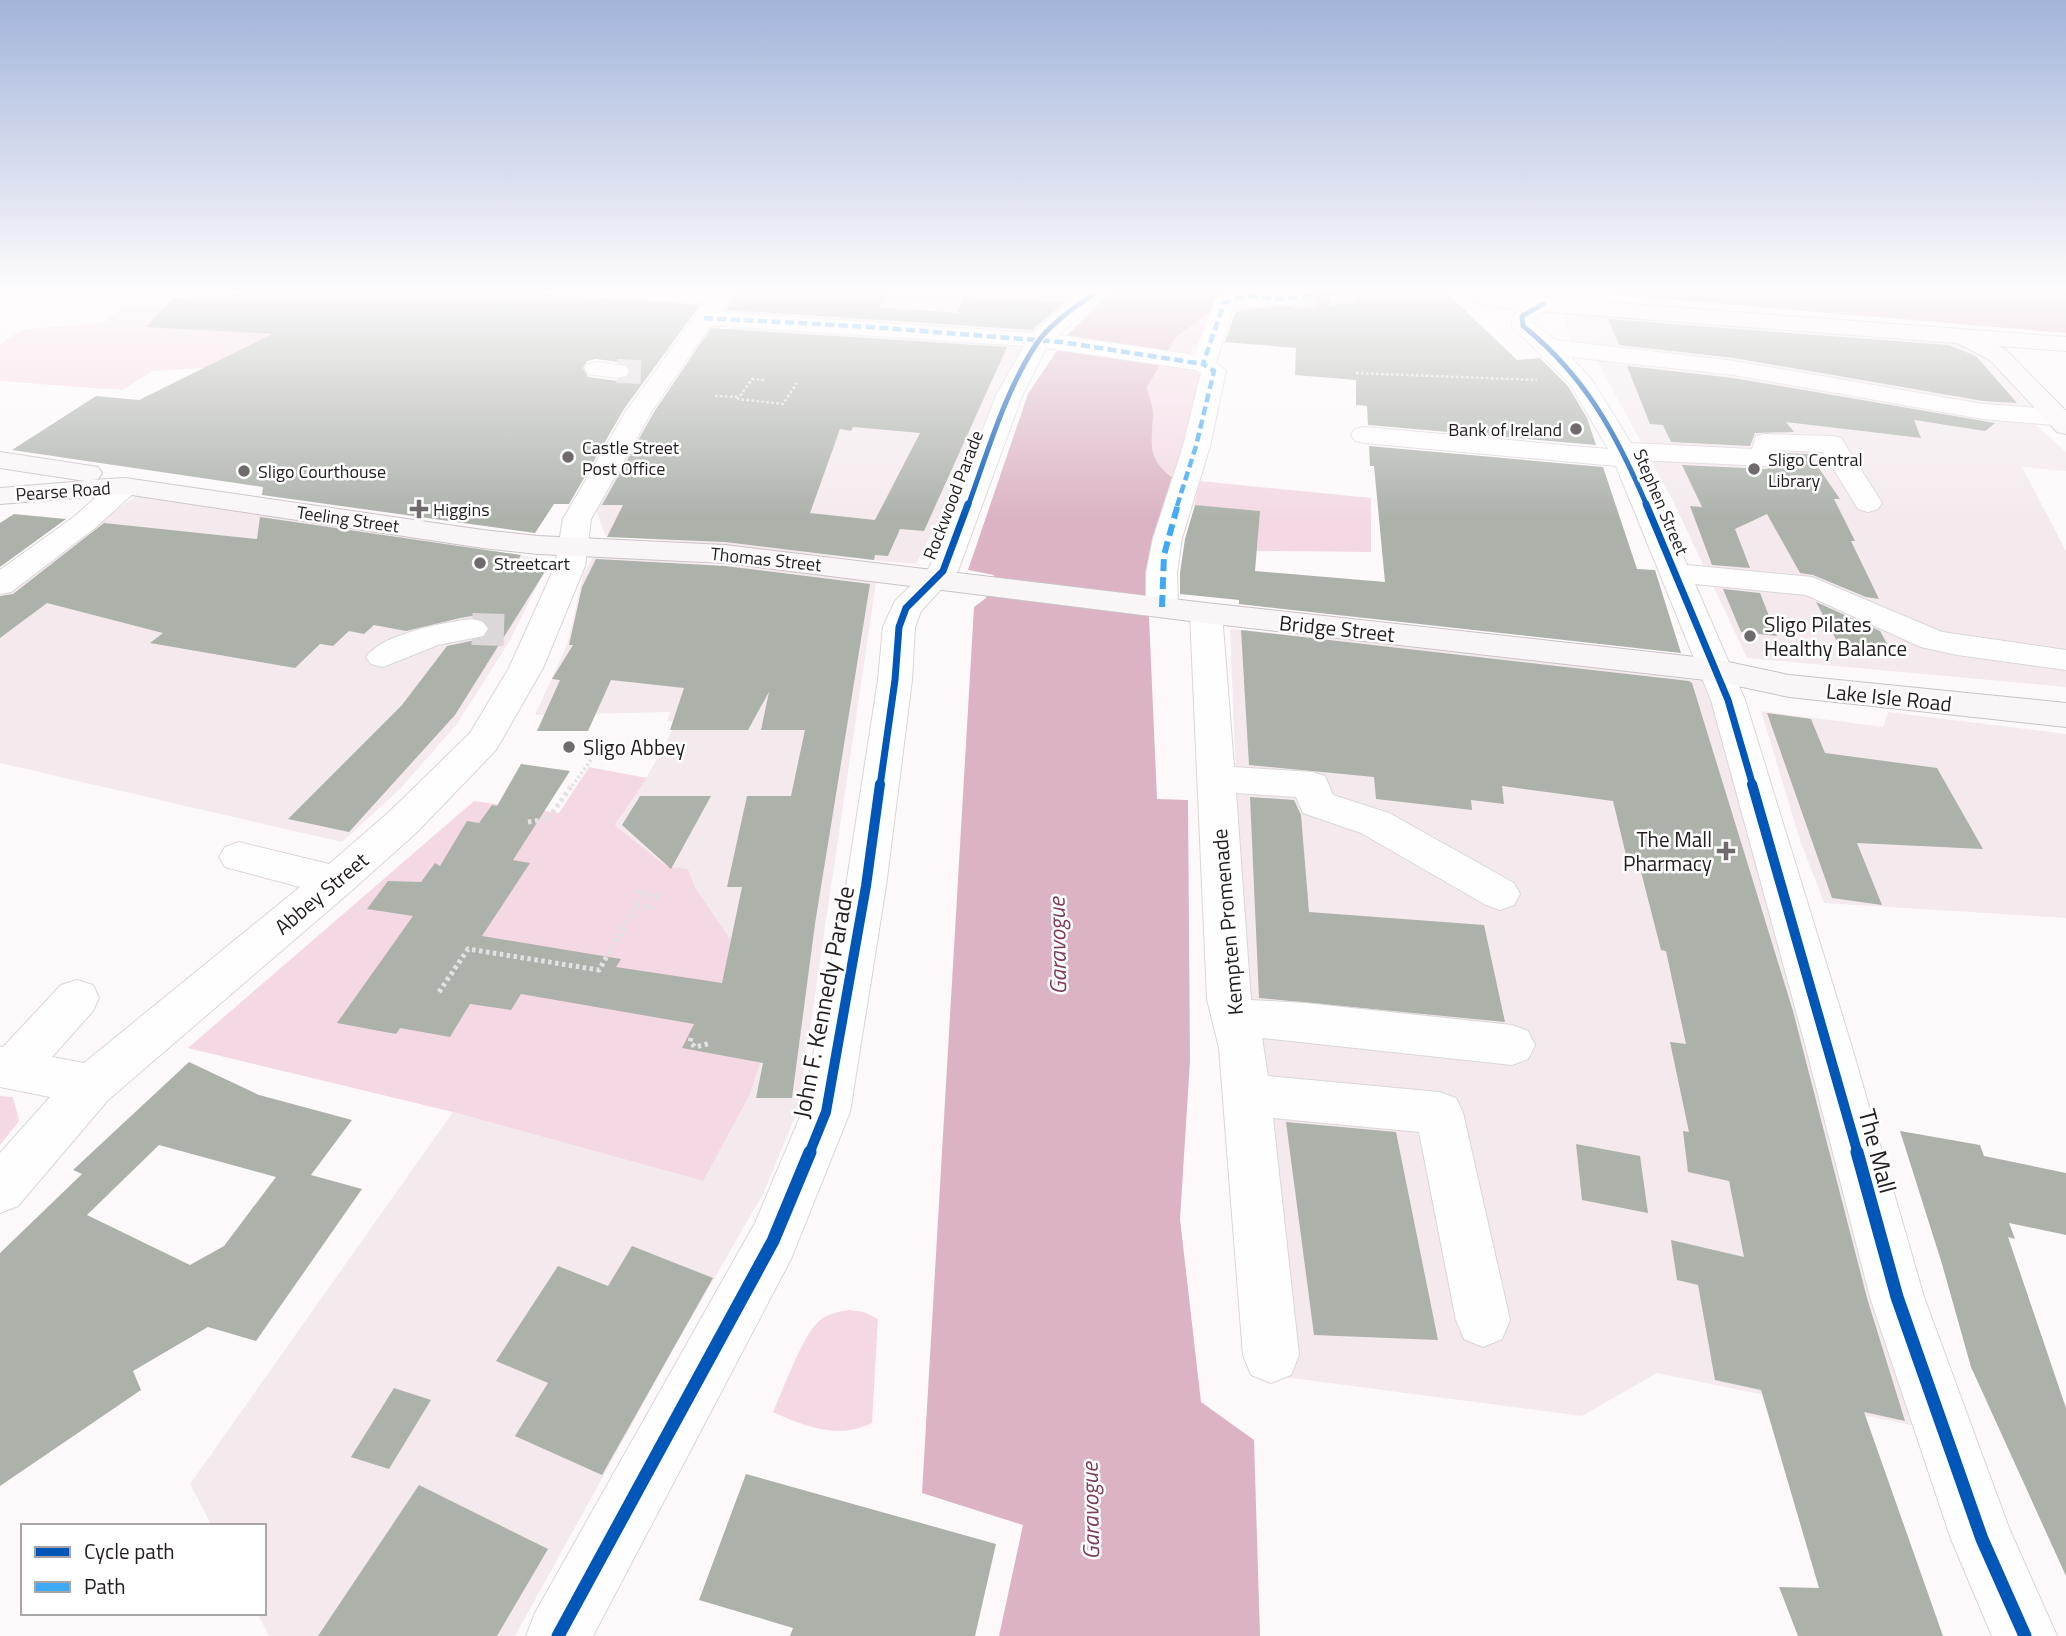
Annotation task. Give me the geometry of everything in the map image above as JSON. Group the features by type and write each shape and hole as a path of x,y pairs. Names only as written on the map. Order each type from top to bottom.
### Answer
{"main road":[{"path":"2010,367 2063,421"},
{"path":"1,461 111,477 125,486"},
{"name":"Teeling Street","path":"125,486 483,539 570,546"},
{"name":"Pearse Road","path":"0,496 125,486"},
{"name":"Thomas Street","path":"570,546 725,554 946,581"},
{"name":"Bridge Street","path":"946,581 1714,670"},
{"name":"Lake Isle Road","path":"1714,670 1788,686 2066,715"}],"street":[{"name":"Abbey Street","path":"0,1189 91,1085 336,881 402,823 483,741 526,668 524,630 570,566 570,546 577,519 639,411 659,367"},
{"name":"Rockwood Parade","path":"946,581 943,570 1009,396 1030,367"},
{"path":"1159,607 1159,588 1176,506 1189,471 1214,371 1205,367"},
{"name":"Stephen Street","path":"1568,367 1580,380 1625,455 1714,670"},
{"path":"1724,367 1915,400 2063,421"},
{"path":"1364,435 1625,455 1765,458 1765,442 1832,444 1868,503"},
{"path":"8,575 85,522 125,486"},
{"path":"1674,573 1812,586 1933,640 2066,660"},
{"name":"John F. Kennedy Parade","path":"558,1636 773,1241 826,1112 866,886 895,680 899,628 906,608 946,581"},
{"name":"Kempten Promenade","path":"1206,613 1229,999 1242,1048 1271,1355"},
{"path":"383,657 418,639 445,631 472,629"},
{"name":"The Mall","path":"1714,670 1728,700 1828,1044 1897,1297 1982,1539 2025,1636"},
{"path":"1216,779 1312,785 1315,803 1375,823 1500,894"},
{"path":"239,857 336,881"},
{"path":"6,1068 78,998"},
{"path":"1234,1018 1305,1022 1513,1045"},
{"path":"6,1068 91,1085"},
{"path":"1247,1096 1439,1113 1483,1320"}],"path":[{"path":"1356,373 1500,380 1580,380"},
{"path":"740,397 752,380 764,380"},
{"path":"740,397 738,399 783,404 797,383"},
{"path":"715,396 740,397"},
{"path":"528,821 548,819 591,760"},
{"path":"635,891 661,898"},
{"path":"439,992 468,949 599,970 637,905 653,908"},
{"path":"691,1038 690,1042 695,1047 711,1043"}],"shaded area":[{"path":"0,367 221,367 215,371 204,368 153,371 122,390 0,381"},
{"path":"683,367 1016,367 916,564 605,535 596,510 619,468"},
{"path":"1157,367 1186,367 1203,370 1207,374 1173,478 1158,464 1153,450 1153,411 1147,387"},
{"path":"1601,367 1670,367 1729,374 2033,422 2066,452 2066,471 2022,467 2066,551 2066,687 1747,658 1674,503"},
{"path":"1711,367 1997,367 2030,407 2017,410"},
{"path":"1200,481 1371,498 1371,552 1257,551 1259,511 1194,505"},
{"path":"138,494 550,560 509,642 457,724 400,789 342,842 0,763 0,597"},
{"path":"595,553 877,576 798,1110 763,1194 673,1350 515,1636 269,1636 258,1615 266,1615 266,1524 211,1524 190,1484 453,1112 703,1181 696,888 688,869 666,866 615,825 643,784 677,722 667,721 670,712 535,715 567,645 583,575"},
{"path":"1230,629 1481,653 1709,682 1920,1427 1657,1373 1582,1416 1260,1374"},
{"path":"1761,711 1883,727 1888,712 2066,734 2066,918 1824,903 1800,840"},
{"path":"589,767 647,778 615,825 666,866 688,869 696,889 732,942 765,1048 749,1096 703,1181 453,1112 188,1048 474,801 559,813"},
{"path":"0,1096 13,1097 19,1121 0,1145"},
{"path":"849,1310 864,1312 878,1319 872,1423 859,1428 834,1431 809,1426 773,1412 812,1329 825,1317"}],"water":[{"name":"Garavogue","path":"1046,367 1158,367 1147,387 1153,411 1153,450 1158,464 1173,478 1149,595 1157,799 1188,800 1190,1061 1180,1219 1201,1402 1254,1440 1260,1636 999,1636 1023,1525 922,1493 974,607 986,598 994,575 968,570 1028,394"}],"building":[{"path":"205,367 583,367 588,377 618,381 627,379 631,372 628,367 654,367 624,409 569,504 554,504 535,533 262,495 263,487 12,450 96,396 139,400"},
{"path":"684,367 998,367 924,531 900,529 888,556 875,555 874,560 725,542 607,537 623,505 602,505 654,412","holes":["853,427 920,433 875,520 810,513 840,429 851,431"]},
{"path":"1295,367 1549,367 1568,386 1587,418 1596,445 1368,425 1367,406 1356,405 1356,380 1295,375"},
{"path":"1628,367 1734,378 1995,423 1985,431 1914,420 1921,438 1786,422 1794,432 1755,433 1750,446 1671,442 1663,425 1650,424"},
{"path":"1788,367 1986,367 2017,403 1983,401"},
{"path":"1369,446 1603,467 1637,569 1655,570 1681,653 1239,604 1239,600 1180,594 1185,539 1195,505 1260,511 1255,571 1385,582 1374,466 1370,466"},
{"path":"1781,453 1809,454 1840,499 1834,499 1879,599 1866,597 1813,575 1800,573 1767,514 1735,529 1750,568 1712,565 1690,506 1702,507 1682,465 1766,469 1777,465"},
{"path":"14,514 66,519 0,567 0,523"},
{"path":"260,517 521,555 515,565 546,570 455,715 349,832 288,819 402,705 447,646 485,638 491,629 484,619 472,616 406,631 374,625 364,634 349,631 333,646 320,644 295,668 150,643 163,633 47,603 0,638 0,596 13,594 104,523 257,539"},
{"path":"596,559 725,566 870,584 815,924 792,1098 756,1098 763,1063 682,1048 694,1024 521,994 511,1010 470,1004 450,1037 400,1028 396,1034 337,1023 413,916 367,909 388,881 421,882 435,863 440,866 467,821 479,823 492,805 497,806 521,764 570,771 513,860 530,863 482,936 621,959 616,967 722,983 742,887 727,887 747,796 791,796 805,730 761,730 769,692 748,730 670,730 684,688 611,680 588,731 537,731 560,680 552,679 573,645 569,645 582,587"},
{"path":"1723,589 1760,593 1777,636 1741,632"},
{"path":"1816,602 1880,631 1891,651 1840,647"},
{"path":"1241,630 1692,683 1793,1011 1867,1298 1905,1421 1864,1412 1943,1636 1798,1636 1779,1587 1819,1588 1761,1390 1715,1380 1698,1285 1677,1280 1671,1240 1744,1257 1729,1181 1688,1172 1683,1131 1689,1132 1670,1042 1686,1044 1666,951 1661,950 1637,856 1626,855 1613,801 1502,786 1504,804 1471,800 1472,810 1376,799 1374,777 1249,765"},
{"path":"1767,713 1811,719 1825,753 1937,768 1983,849 1857,843 1882,905 1832,898"},
{"path":"640,796 711,796 671,869 622,825"},
{"path":"1250,797 1294,800 1301,815 1309,912 1484,925 1505,1022 1259,998"},
{"path":"189,1062 259,1095 352,1120 311,1175 362,1189 256,1341 208,1327 133,1371 141,1390 0,1486 0,1253 82,1174 73,1170","holes":["159,1145 276,1177 224,1246 190,1265 87,1215"]},
{"path":"1286,1122 1396,1132 1438,1340 1314,1335"},
{"path":"1900,1131 1980,1145 1984,1156 2066,1173 2066,1235 2009,1223 2015,1239 2008,1237 2066,1408 2066,1576 1971,1367"},
{"path":"1576,1144 1640,1156 1648,1213 1582,1200"},
{"path":"632,1246 713,1278 602,1475 515,1436 548,1383 496,1361 558,1266 608,1286"},
{"path":"394,1388 431,1400 389,1469 351,1457"},
{"path":"746,1474 996,1544 975,1636 790,1636 793,1628 699,1600"},
{"path":"419,1485 548,1549 497,1636 318,1636"}],"tunnel":[{"path":"617,371 643,372"},
{"path":"472,629 508,630"}],"marked path":[{"path":"1162,607 1161,573 1164,555 1172,520 1200,434 1214,371 1208,367"}],"cycle path":[{"path":"558,1636 773,1241 826,1112 866,886 895,680 899,627 906,608 943,571 1009,396 1024,367"},
{"path":"1568,367 1580,380 1627,459 1728,700 1828,1044 1897,1297 1982,1539 2025,1636"}],"place":[{"name":"Bank of Ireland","path":"1576,429"},
{"name":"Castle Street Post Office","path":"568,457"},
{"name":"Sligo Central Library","path":"1754,469"},
{"name":"Sligo Courthouse","path":"244,471"},
{"name":"Higgins","path":"419,509"},
{"name":"Streetcart","path":"480,563"},
{"name":"Sligo Pilates Healthy Balance","path":"1750,636"},
{"name":"Sligo Abbey","path":"569,747"},
{"name":"The Mall Pharmacy","path":"1726,851"}]}
